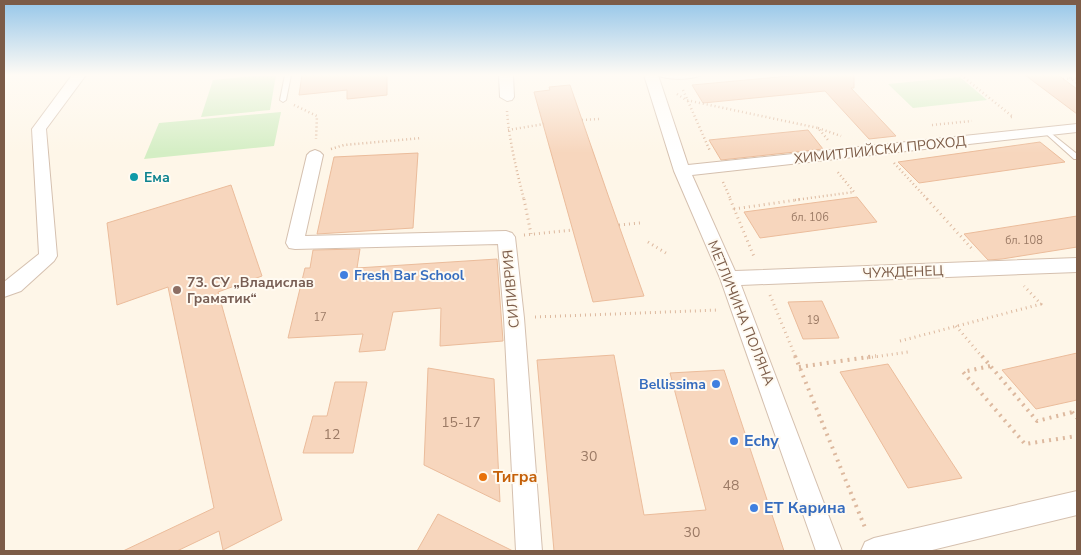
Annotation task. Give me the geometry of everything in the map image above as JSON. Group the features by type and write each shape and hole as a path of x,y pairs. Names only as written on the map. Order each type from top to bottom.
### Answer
{"street":[{"path":"9,288 48,256 39,129 60,101"},
{"name":"МЕТЛИЧИНА ПОЛЯНА","path":"659,101 682,171 740,309 828,551"},
{"name":"ХИМИТЛИЙСКИ ПРОХОД","path":"682,171 1077,128"},
{"name":"СИЛИВРИЯ","path":"315,155 296,243 506,237 514,318 529,551"},
{"name":"ЧУЖДЕНЕЦ","path":"728,278 1077,265"},
{"path":"875,551 1077,503"}],"lane":[{"path":"1046,132 1077,156"}],"path":[{"path":"285,101 317,116 315,155 344,145 422,138"},
{"path":"686,101 717,167 875,551"},
{"path":"690,101 818,128 854,192 734,208"},
{"path":"993,101 1013,117 1003,118"},
{"path":"507,104 508,130 512,139 514,160 531,227 531,234"},
{"path":"582,120 600,119"},
{"path":"932,125 976,121"},
{"path":"508,130 544,124"},
{"path":"882,149 998,268 1041,304 900,341"},
{"path":"619,225 640,223"},
{"path":"506,237 573,230"},
{"path":"648,242 669,255"},
{"path":"514,318 740,309"},
{"path":"956,326 1037,421 1077,411"},
{"path":"799,367 908,352"},
{"path":"990,366 963,372 1025,444 1077,436"},
{"path":"1072,412 1077,418"}],"green space":[{"path":"206,101 272,101 270,110 201,117"},
{"path":"906,101 979,101 913,108"},
{"path":"281,112 274,146 144,159 159,123"}],"building":[{"path":"537,101 575,101 644,296 593,302"},
{"path":"702,101 724,101 703,103"},
{"path":"834,101 863,101 896,136 869,139"},
{"path":"1060,101 1077,101 1077,114"},
{"path":"808,130 823,149 721,160 709,140"},
{"path":"1040,142 1065,162 919,183 898,162"},
{"path":"418,153 413,228 317,234 334,157"},
{"path":"231,185 262,276 218,292 282,520 223,550 219,531 177,551 123,551 214,508 168,287 117,305 107,223"},
{"path":"857,197 877,222 760,238 744,212"},
{"path":"1077,216 1077,247 1002,259 988,260 964,234"},
{"path":"360,249 357,268 497,259 503,341 440,346 441,308 393,312 385,350 359,352 363,334 288,338 305,268 310,268 313,250"},
{"path":"822,301 839,338 803,339 788,302"},
{"path":"1077,353 1077,400 1036,409 1002,370"},
{"path":"614,355 644,515 706,510 670,373 724,370 784,551 554,551 537,360"},
{"path":"888,364 962,478 908,488 840,372"},
{"path":"428,368 494,379 500,502 424,465"},
{"path":"335,382 367,382 353,453 303,453 313,416 327,416"},
{"path":"438,514 513,551 417,551"}],"place":[{"name":"Ема","path":"134,177"},
{"name":"Fresh Bar School","path":"344,275"},
{"name":"73. СУ „Владислав Граматик“","path":"177,290"},
{"name":"Bellissima","path":"716,384"},
{"name":"Echy","path":"734,441"},
{"name":"Тигра","path":"483,477"},
{"name":"ЕТ Карина","path":"754,508"}]}
